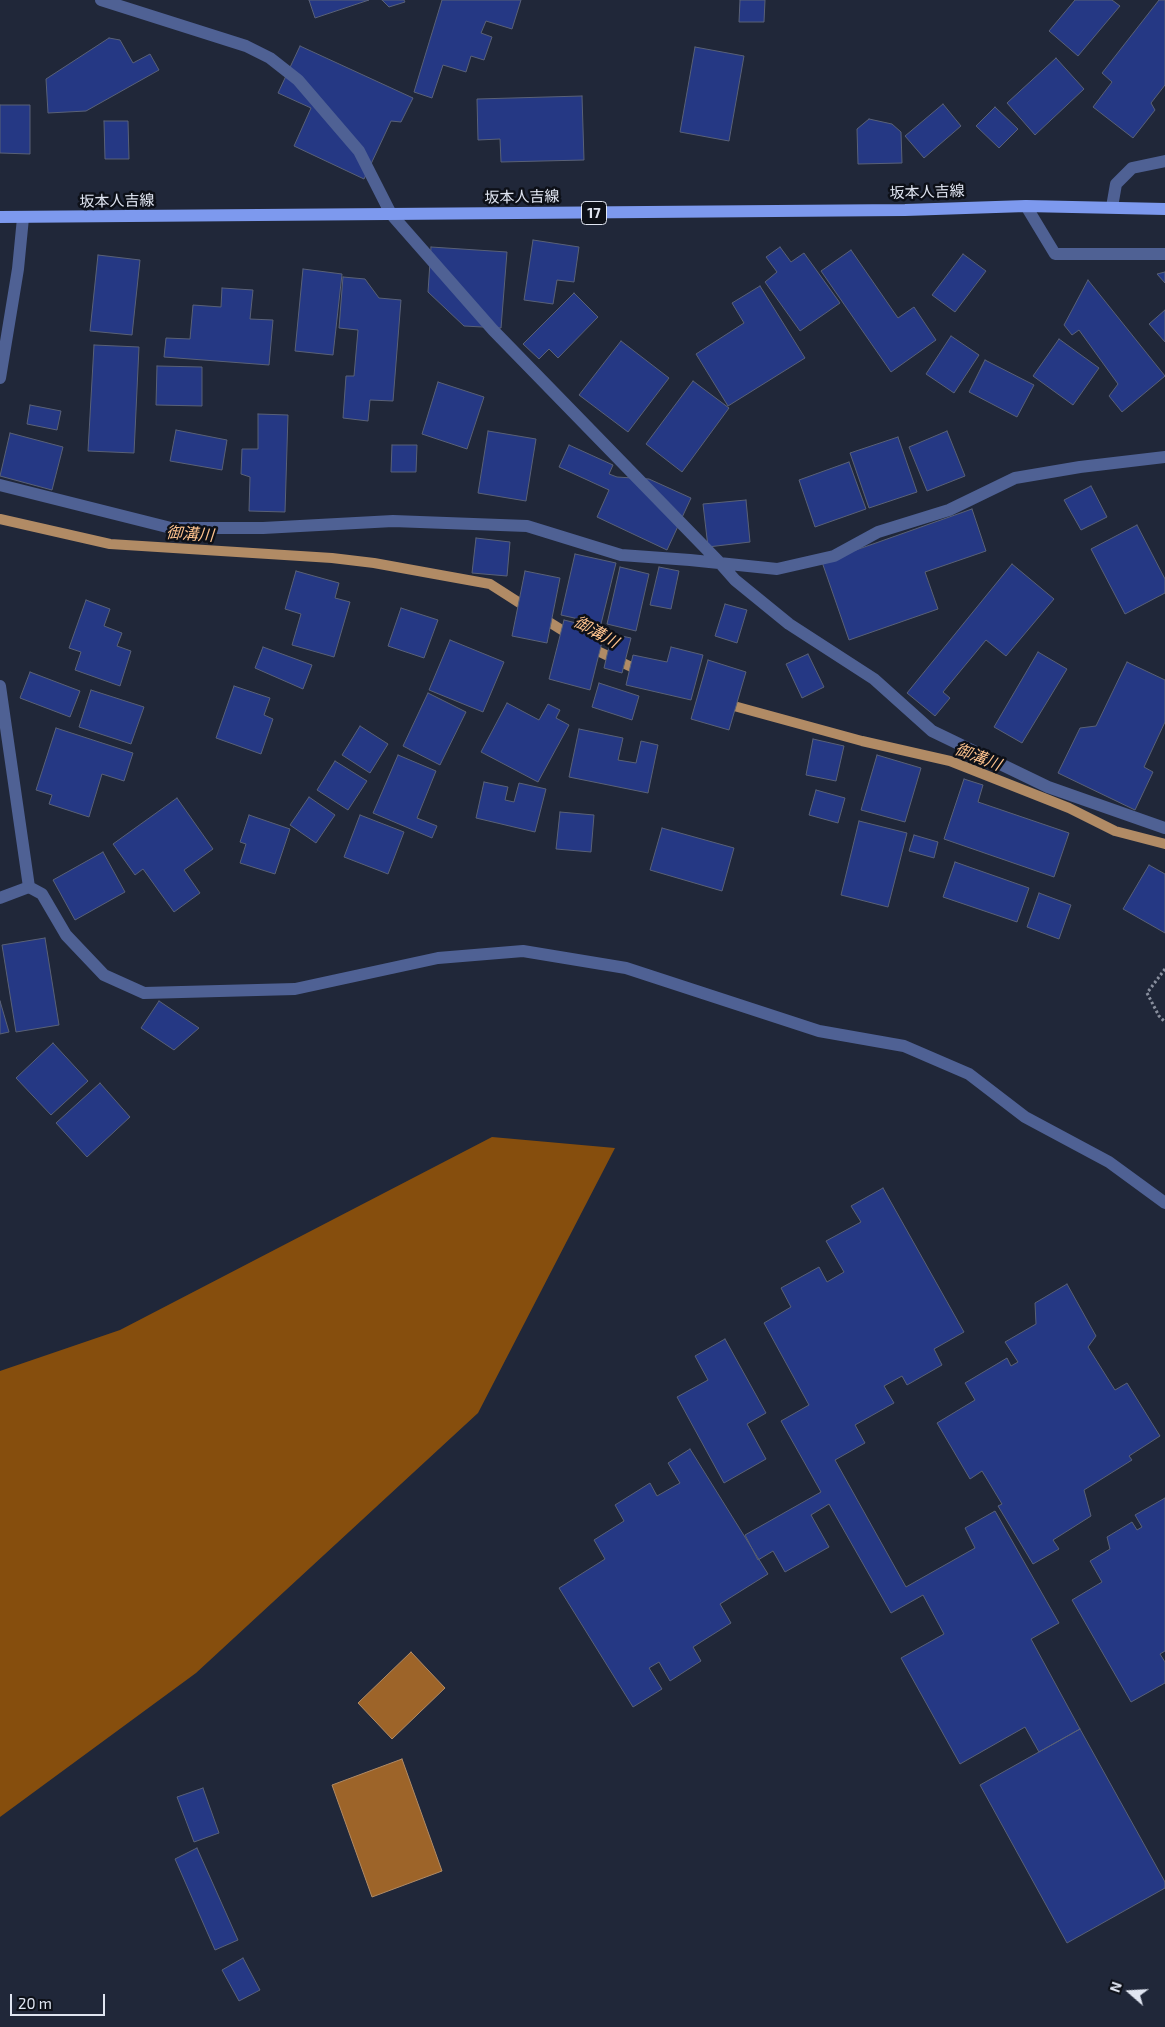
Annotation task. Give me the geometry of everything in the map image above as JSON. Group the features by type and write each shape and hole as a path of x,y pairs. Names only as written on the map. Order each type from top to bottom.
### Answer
{"main road":[{"name":"坂本人吉線","path":"0,217 905,210 1026,206 1165,208"}],"street":[{"path":"102,0 246,46 270,58 298,80 359,151 391,214 493,330 735,580 789,624 874,679 932,731 1048,787 1165,828"},
{"path":"1112,207 1116,184 1132,168 1165,161"},
{"path":"1026,206 1055,254 1165,254"},
{"path":"0,378 18,269 23,218"},
{"path":"0,485 171,528 263,528 393,520 526,526 621,555 778,569 834,556 878,532 948,510 1015,478 1080,466 1165,456"},
{"path":"0,686 29,887"},
{"path":"0,898 29,887 42,894 66,935 104,975 144,993 295,989 438,958 523,951 626,968 819,1031 904,1046 969,1074 1025,1117 1109,1162 1165,1203"}],"path":[{"path":"1165,969 1147,993 1159,1016 1165,1022"}],"shaded area":[{"path":"492,1137 615,1148 478,1413 196,1673 0,1817 0,1371 120,1330"},
{"path":"411,1652 445,1688 392,1739 358,1703"},
{"path":"402,1759 442,1871 372,1897 332,1785"}],"building":[{"path":"309,0 369,0 315,18"},
{"path":"382,0 404,0 405,2 389,7"},
{"path":"442,0 521,0 512,29 486,21 481,33 492,37 484,60 471,56 466,72 443,65 432,98 414,92"},
{"path":"740,0 765,0 764,22 739,22"},
{"path":"1075,0 1112,0 1120,6 1078,56 1049,31"},
{"path":"1159,0 1165,0 1165,85 1151,103 1155,110 1133,138 1093,107 1112,82 1102,73"},
{"path":"109,38 120,40 133,63 150,54 159,70 86,111 48,113 46,79"},
{"path":"300,46 413,98 401,122 391,121 364,179 294,146 311,108 278,93"},
{"path":"695,47 744,56 729,141 680,132"},
{"path":"1056,58 1084,89 1035,135 1007,103"},
{"path":"582,96 584,160 501,162 500,139 478,140 477,99"},
{"path":"943,104 961,126 924,158 905,136"},
{"path":"0,105 30,105 30,154 0,153"},
{"path":"995,107 1018,129 999,148 976,126"},
{"path":"869,119 892,124 901,132 902,163 858,164 857,129"},
{"path":"104,121 128,121 129,159 105,159"},
{"path":"533,240 579,247 574,282 557,280 553,304 524,300"},
{"path":"431,247 507,252 501,328 464,326 428,292"},
{"path":"780,247 791,262 804,253 840,303 800,331 765,282 777,272 766,257"},
{"path":"851,250 898,318 914,307 936,340 891,372 821,271"},
{"path":"963,254 986,271 955,312 932,295"},
{"path":"98,255 140,260 132,335 90,331"},
{"path":"303,269 342,274 333,355 295,351"},
{"path":"1165,272 1165,283 1157,274"},
{"path":"343,277 365,279 379,298 401,300 393,401 370,400 368,421 343,418 346,376 354,376 358,330 339,328"},
{"path":"1088,280 1165,376 1122,412 1109,396 1118,384 1079,330 1072,335 1064,325"},
{"path":"760,286 805,358 728,406 696,354 744,323 732,303"},
{"path":"222,288 253,290 250,319 273,320 269,365 164,357 166,338 190,339 193,305 221,307"},
{"path":"574,293 598,317 558,358 549,349 539,359 523,344"},
{"path":"1165,310 1165,342 1149,324"},
{"path":"951,336 979,355 954,393 926,374"},
{"path":"1059,339 1099,368 1073,405 1033,376"},
{"path":"621,341 669,378 628,432 579,395"},
{"path":"94,345 139,347 134,453 88,451"},
{"path":"985,360 1034,385 1017,417 969,392"},
{"path":"157,366 202,367 202,406 156,405"},
{"path":"693,381 729,408 682,472 646,444"},
{"path":"438,382 484,397 467,449 422,434"},
{"path":"30,405 61,411 57,430 27,424"},
{"path":"258,414 288,415 285,512 249,511 250,477 241,474 242,449 258,449"},
{"path":"176,430 227,440 222,470 170,461"},
{"path":"488,431 536,439 526,501 478,493"},
{"path":"947,431 965,476 927,491 909,447"},
{"path":"10,433 63,447 52,490 0,476"},
{"path":"898,437 917,492 869,508 850,453"},
{"path":"392,445 417,445 416,472 391,472"},
{"path":"569,445 613,465 609,474 617,477 649,479 691,498 667,550 597,517 609,490 559,467"},
{"path":"849,462 866,509 815,527 799,480"},
{"path":"1091,486 1107,517 1081,530 1064,500"},
{"path":"746,500 750,542 708,547 703,504"},
{"path":"972,509 986,551 925,572 938,609 849,640 822,562"},
{"path":"1137,525 1165,579 1165,593 1125,614 1091,549"},
{"path":"476,538 510,542 507,576 472,573"},
{"path":"575,554 616,563 601,624 561,615"},
{"path":"1012,564 1054,599 1006,656 986,640 943,692 950,698 935,716 907,693"},
{"path":"620,567 649,574 636,631 607,624"},
{"path":"659,567 679,571 671,609 650,605"},
{"path":"296,571 339,583 335,598 350,602 334,657 292,645 301,614 285,609"},
{"path":"525,571 560,578 547,643 512,636"},
{"path":"86,600 110,609 104,626 122,633 117,646 131,651 120,686 75,670 81,652 69,648"},
{"path":"725,604 747,610 737,643 715,636"},
{"path":"401,608 438,620 424,658 388,646"},
{"path":"564,620 605,630 590,690 549,679"},
{"path":"612,634 631,638 622,673 604,668"},
{"path":"450,640 504,662 483,712 429,690"},
{"path":"263,647 312,665 303,689 255,668"},
{"path":"671,647 703,655 691,700 626,685 633,655 667,662"},
{"path":"1038,652 1067,669 1022,743 994,727"},
{"path":"808,654 824,687 802,698 786,664"},
{"path":"708,660 746,672 729,730 691,719"},
{"path":"1127,662 1165,680 1165,722 1144,767 1153,772 1135,810 1058,773 1080,728 1096,726"},
{"path":"30,672 80,691 70,717 20,698"},
{"path":"599,683 639,696 632,720 592,707"},
{"path":"234,686 270,698 264,715 273,719 261,754 216,738"},
{"path":"91,690 144,707 131,744 79,727"},
{"path":"428,693 466,712 440,765 403,746"},
{"path":"507,703 539,720 548,704 560,710 556,718 569,725 538,782 481,752"},
{"path":"360,726 388,744 370,773 342,755"},
{"path":"56,728 133,753 124,781 102,774 89,817 49,804 52,795 36,790"},
{"path":"579,729 623,738 618,760 636,763 641,741 658,745 648,793 569,777"},
{"path":"813,739 844,746 836,781 806,775"},
{"path":"398,755 436,771 417,818 437,826 432,838 373,813"},
{"path":"877,755 921,768 905,822 861,810"},
{"path":"335,761 367,781 348,810 317,790"},
{"path":"964,779 983,785 978,802 1069,833 1054,877 944,839"},
{"path":"484,782 508,787 505,800 514,802 519,783 546,789 535,832 476,818"},
{"path":"816,790 845,798 838,823 809,815"},
{"path":"309,797 335,815 316,843 290,825"},
{"path":"177,798 213,849 184,870 200,893 174,912 143,869 135,875 113,844"},
{"path":"560,812 594,815 591,852 556,849"},
{"path":"249,815 290,829 275,874 240,863 246,844 240,842"},
{"path":"360,815 404,832 388,874 344,857"},
{"path":"859,821 907,833 888,907 841,895"},
{"path":"662,828 734,848 722,891 650,870"},
{"path":"914,835 938,842 934,858 909,851"},
{"path":"103,852 125,892 75,920 53,880"},
{"path":"955,862 1029,888 1017,922 943,897"},
{"path":"1149,865 1165,874 1165,933 1123,909"},
{"path":"1039,893 1071,905 1059,939 1027,927"},
{"path":"45,938 59,1025 16,1032 2,945"},
{"path":"0,1001 9,1032 0,1034"},
{"path":"159,1001 199,1028 174,1050 141,1028"},
{"path":"53,1043 88,1081 51,1115 16,1078"},
{"path":"100,1083 130,1117 87,1157 56,1123"},
{"path":"883,1188 964,1332 934,1349 942,1365 907,1385 902,1376 884,1386 894,1403 855,1425 865,1443 835,1460 906,1587 975,1548 965,1528 995,1511 1059,1623 1031,1639 1080,1729 1039,1752 1025,1727 960,1764 901,1658 944,1634 923,1595 891,1613 829,1504 811,1515 829,1547 785,1572 773,1551 758,1560 745,1535 821,1492 781,1421 809,1405 764,1323 791,1307 781,1288 819,1267 827,1282 844,1272 826,1241 861,1222 851,1206"},
{"path":"1067,1284 1096,1336 1088,1347 1115,1390 1127,1383 1160,1436 1129,1456 1132,1460 1084,1490 1091,1516 1053,1540 1059,1549 1033,1564 998,1506 1002,1504 982,1471 970,1479 937,1423 975,1400 965,1383 1007,1358 1011,1366 1018,1362 1005,1342 1036,1324 1035,1303"},
{"path":"725,1339 766,1413 747,1424 766,1459 724,1483 677,1397 708,1380 695,1356"},
{"path":"690,1449 768,1574 720,1604 731,1623 693,1647 701,1661 670,1681 659,1662 649,1668 662,1689 633,1707 559,1588 605,1559 594,1540 624,1521 615,1505 650,1483 657,1496 680,1483 668,1463"},
{"path":"1165,1498 1165,1651 1160,1654 1165,1662 1165,1683 1131,1702 1072,1600 1102,1582 1090,1561 1110,1549 1107,1537 1132,1522 1137,1530 1142,1527 1135,1515"},
{"path":"1080,1729 1165,1882 1165,1888 1067,1943 980,1785"},
{"path":"203,1788 219,1833 194,1842 177,1797"},
{"path":"197,1848 238,1940 215,1950 175,1859"},
{"path":"243,1958 260,1990 239,2001 222,1970"}],"waterway":[{"name":"御溝川","path":"0,519 110,544 332,558 374,563 490,584 529,609"},
{"name":"御溝川","path":"541,617 573,637"},
{"name":"御溝川","path":"587,646 642,672"},
{"name":"御溝川","path":"723,703 862,741 950,761 1069,808 1115,831 1165,844"}]}
